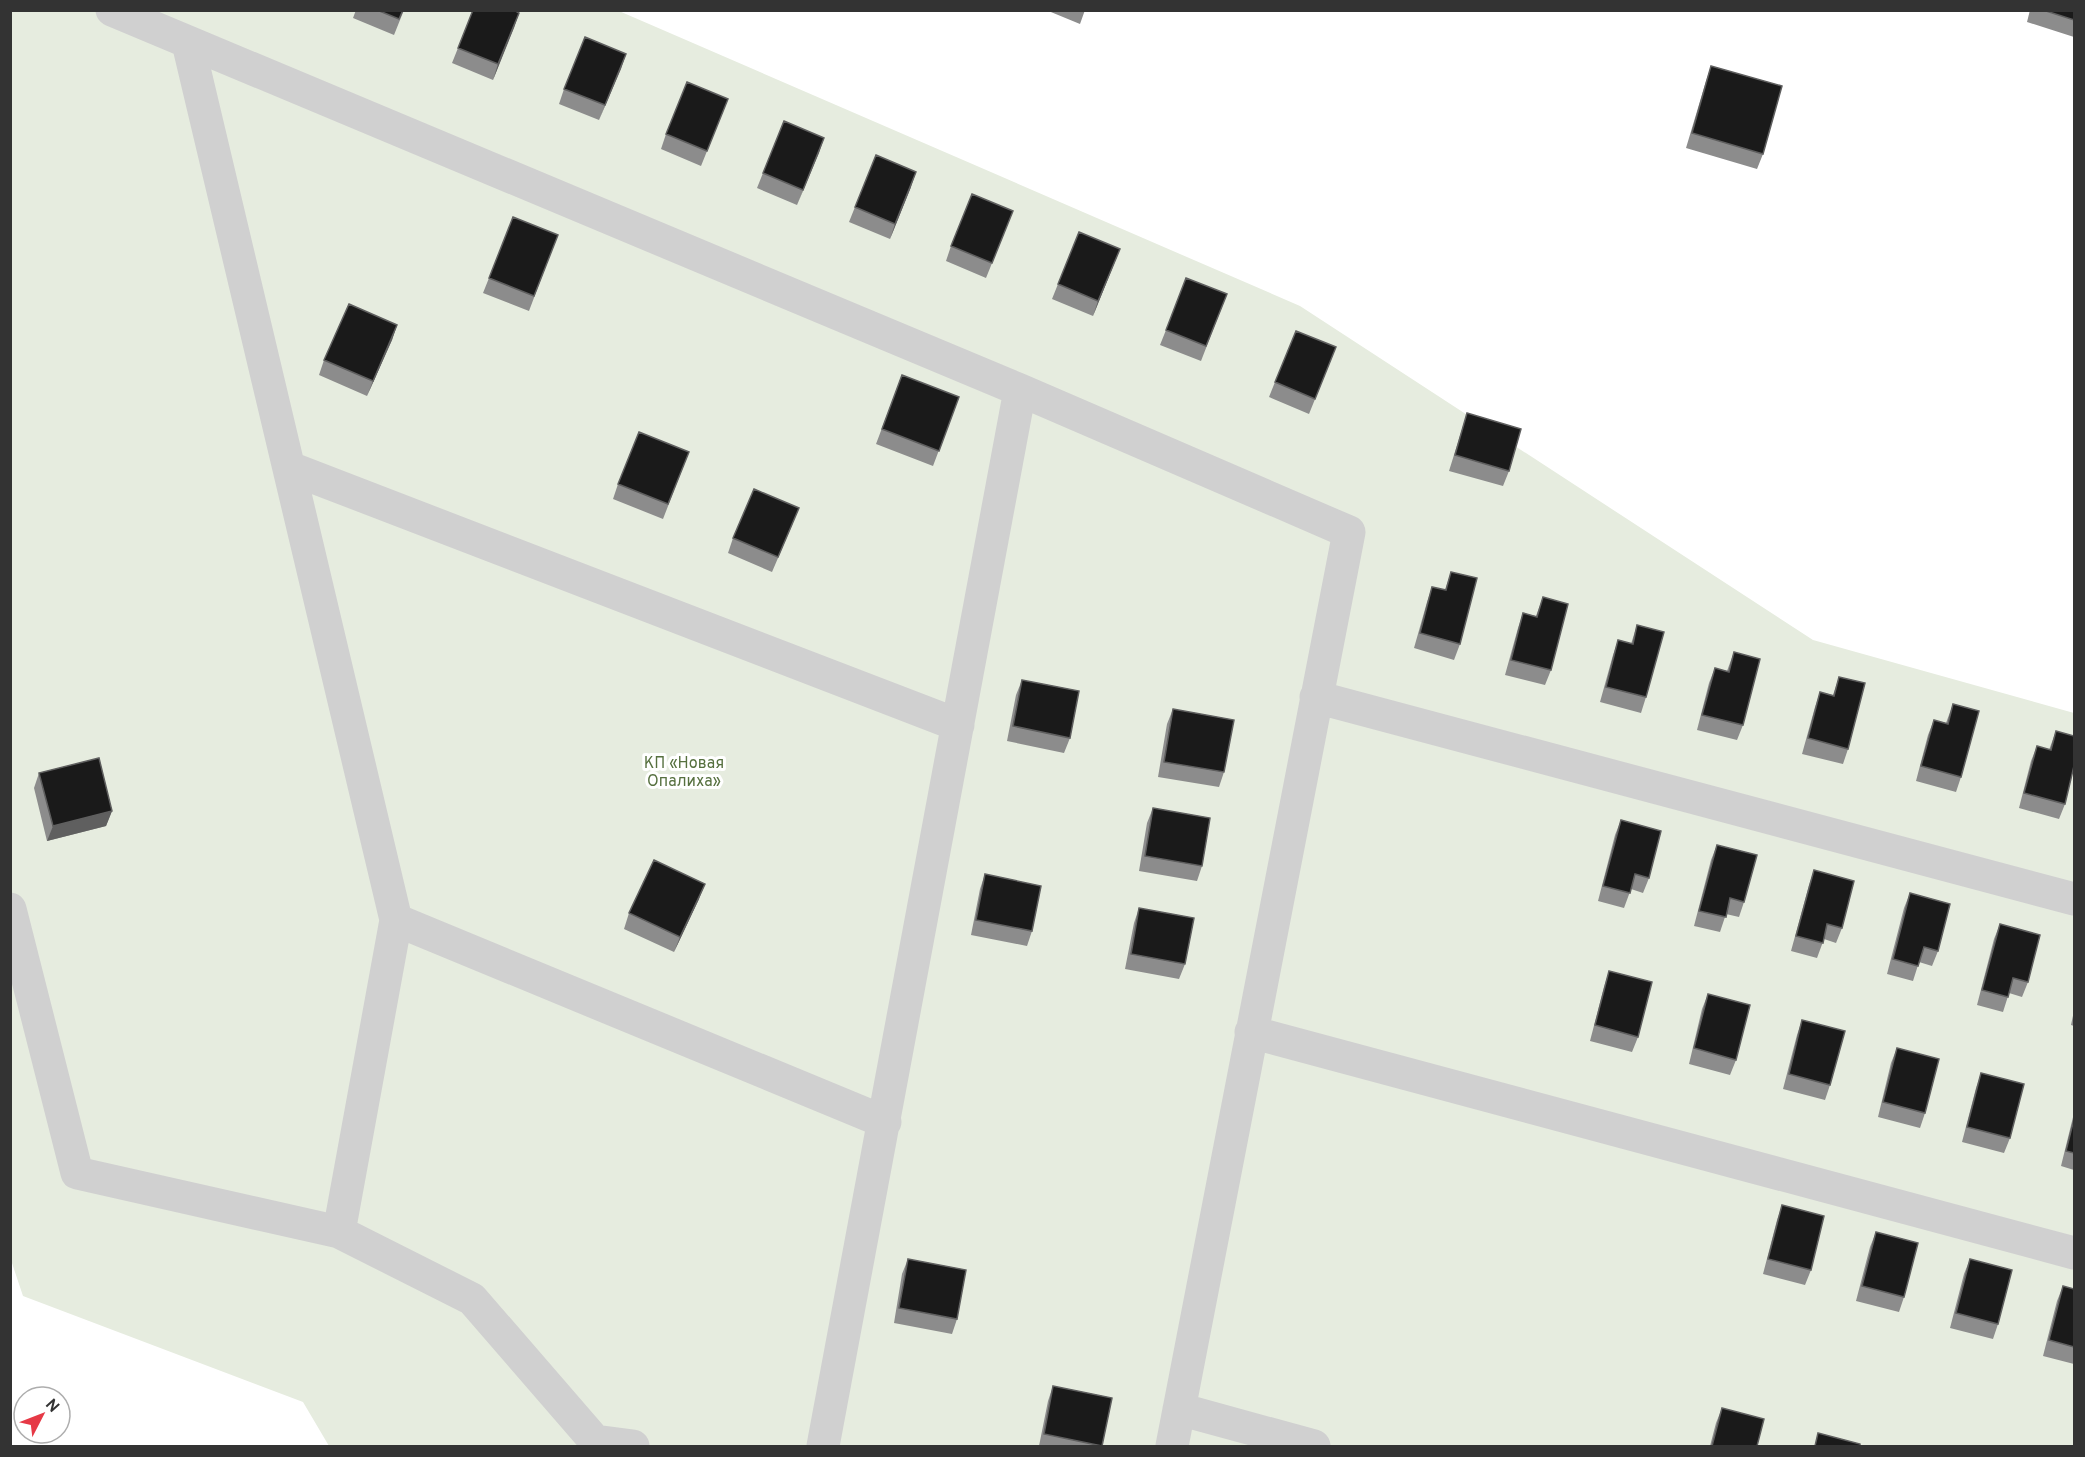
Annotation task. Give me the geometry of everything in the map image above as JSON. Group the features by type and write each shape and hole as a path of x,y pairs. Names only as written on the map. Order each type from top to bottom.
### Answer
{"street":[{"path":"111,10 1020,390 1349,532 1172,1446"},
{"path":"188,43 396,920 339,1232"},
{"path":"822,1446 885,1122 1020,390"},
{"path":"290,468 958,725"},
{"path":"1316,697 2074,899"},
{"path":"10,909 77,1173 339,1232 472,1299 596,1444 633,1446"},
{"path":"396,920 885,1122"},
{"path":"1251,1032 2074,1253"},
{"path":"1179,1409 1314,1446"}],"green space":[{"name":"КП «Новая Опалиха»","path":"11,11 619,11 1300,306 1813,640 2074,713 2074,1446 329,1446 303,1402 23,1296 11,1260"}],"building":[{"path":"377,10 403,10 399,19"},
{"path":"473,10 514,10 519,13 498,64 458,48"},
{"path":"2043,10 2074,10 2074,20"},
{"path":"585,37 626,54 605,105 564,89"},
{"path":"1711,66 1782,86 1763,154 1692,133"},
{"path":"687,82 728,99 707,151 666,134"},
{"path":"784,121 824,138 803,190 763,173"},
{"path":"876,155 916,172 895,224 855,207"},
{"path":"972,194 1013,211 992,263 951,246"},
{"path":"513,217 558,235 534,296 489,278"},
{"path":"1079,232 1120,249 1098,301 1058,284"},
{"path":"1186,278 1227,294 1206,346 1166,330"},
{"path":"349,304 397,325 373,381 324,360"},
{"path":"1296,331 1336,347 1315,399 1275,382"},
{"path":"902,375 959,397 939,451 882,429"},
{"path":"1467,413 1521,429 1509,471 1455,455"},
{"path":"639,432 689,452 668,504 618,484"},
{"path":"754,489 799,508 778,557 733,538"},
{"path":"1451,572 1477,578 1460,644 1420,633 1432,587 1446,590"},
{"path":"1543,597 1568,604 1551,670 1511,660 1523,613 1537,617"},
{"path":"1637,625 1664,632 1646,697 1606,687 1618,640 1633,644"},
{"path":"1734,652 1760,659 1743,725 1702,715 1715,668 1729,672"},
{"path":"1839,677 1865,683 1848,749 1808,738 1820,692 1834,696"},
{"path":"1022,680 1079,691 1070,738 1013,726"},
{"path":"1953,704 1979,711 1961,777 1921,766 1934,720 1948,724"},
{"path":"1173,709 1234,720 1224,772 1164,762"},
{"path":"2056,731 2074,736 2074,766 2065,804 2024,793 2037,746 2051,750"},
{"path":"99,758 112,811 53,826 39,773"},
{"path":"1153,808 1210,818 1202,866 1145,856"},
{"path":"1621,820 1661,831 1649,878 1635,874 1630,893 1603,886"},
{"path":"1717,845 1757,855 1744,902 1730,898 1726,917 1699,911"},
{"path":"654,860 705,884 680,937 629,913"},
{"path":"1814,870 1854,881 1842,928 1827,924 1823,943 1796,936"},
{"path":"985,874 1041,886 1032,931 976,920"},
{"path":"1910,893 1950,904 1938,951 1924,947 1918,966 1893,959"},
{"path":"1139,908 1194,918 1185,964 1131,954"},
{"path":"2000,924 2040,935 2028,982 2013,978 2008,997 1982,990"},
{"path":"1609,971 1652,982 1638,1037 1595,1025"},
{"path":"1708,994 1750,1005 1736,1060 1694,1048"},
{"path":"1802,1020 1845,1031 1830,1085 1789,1074"},
{"path":"1897,1048 1939,1059 1925,1113 1883,1102"},
{"path":"1981,1073 2024,1084 2010,1138 1967,1127"},
{"path":"2074,1119 2074,1153 2066,1151"},
{"path":"1782,1205 1824,1216 1811,1270 1768,1259"},
{"path":"1876,1232 1918,1243 1904,1297 1862,1286"},
{"path":"908,1259 966,1270 957,1319 899,1308"},
{"path":"1970,1259 2012,1270 1998,1324 1956,1313"},
{"path":"2063,1286 2074,1289 2074,1347 2049,1340"},
{"path":"1053,1386 1112,1398 1102,1446 1044,1434"},
{"path":"1722,1408 1764,1419 1757,1446 1712,1446"},
{"path":"1818,1433 1860,1444 1860,1446 1815,1446"}]}
